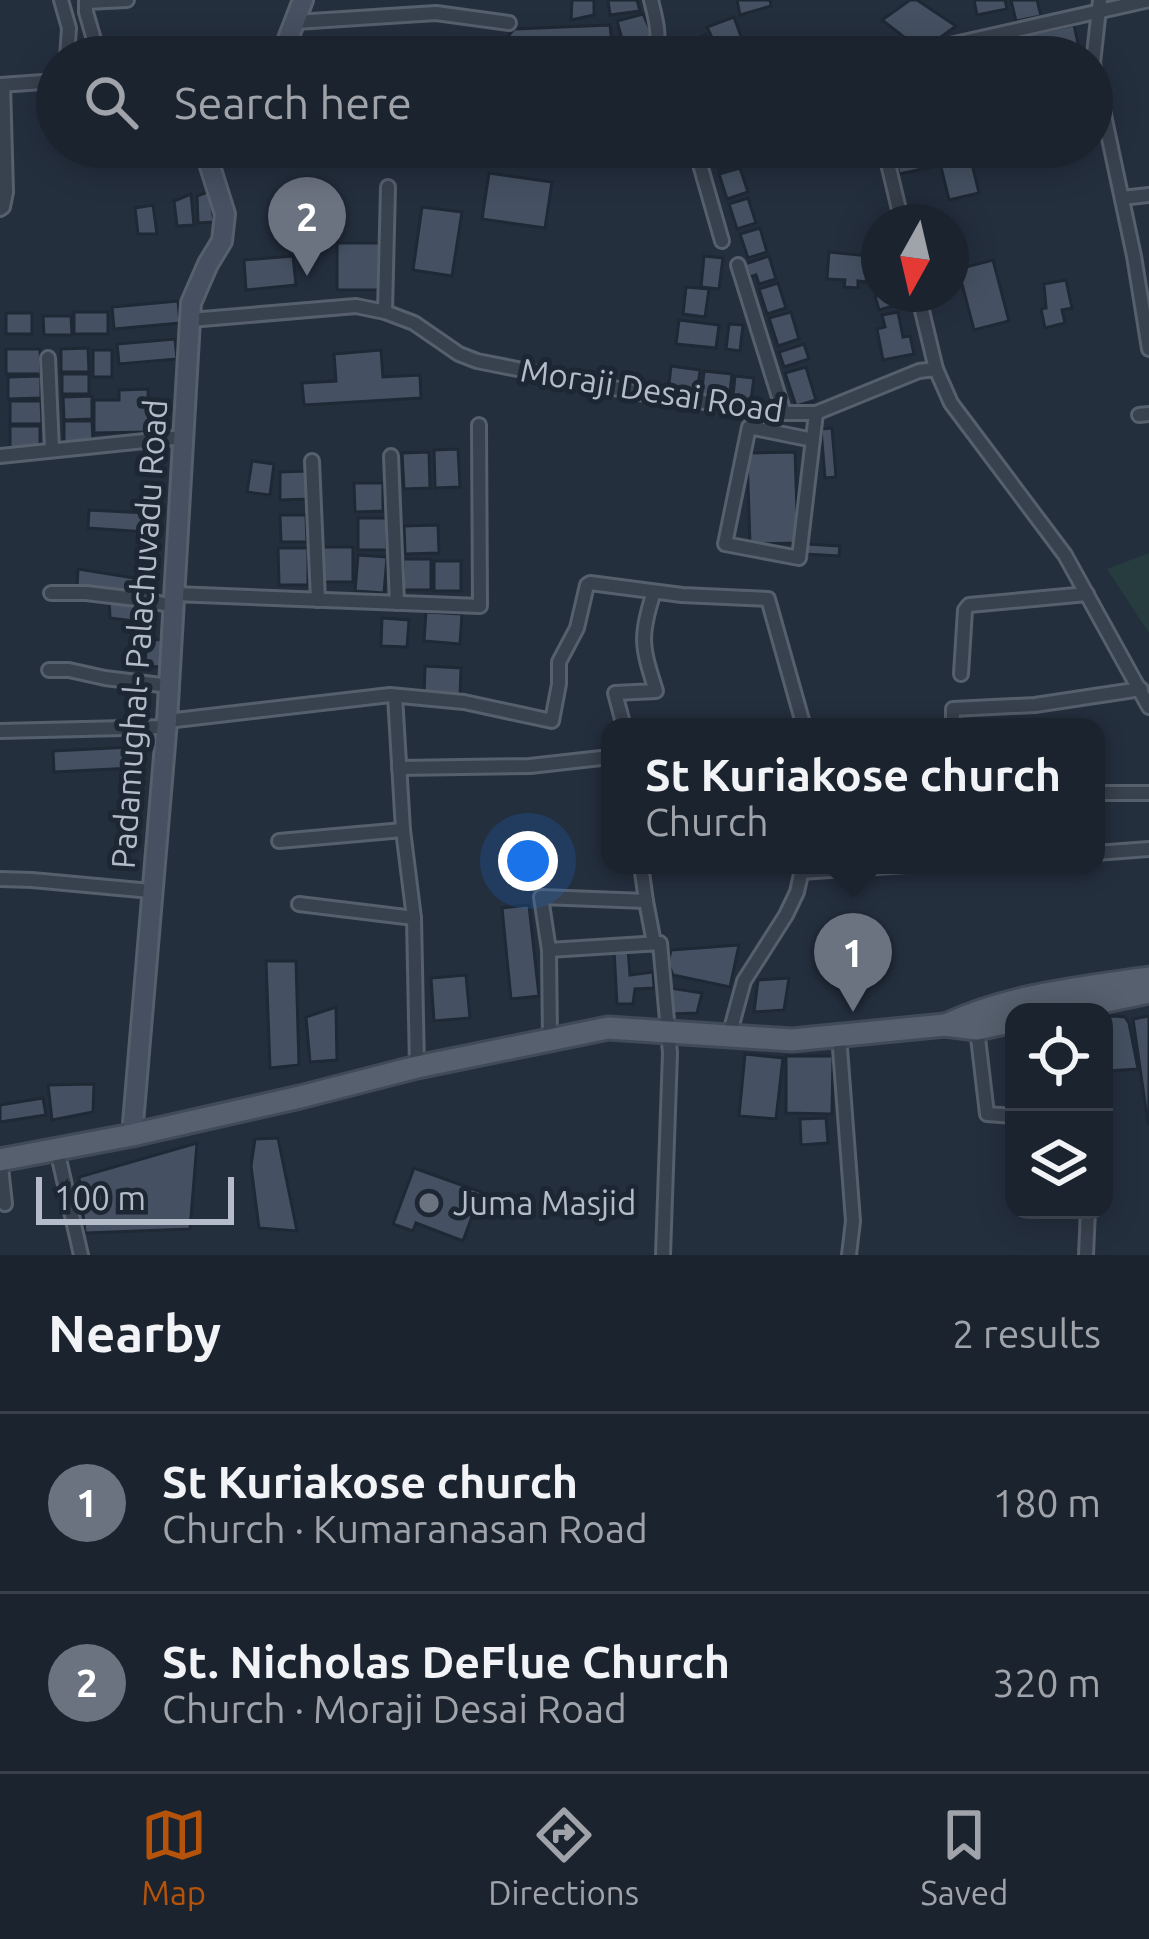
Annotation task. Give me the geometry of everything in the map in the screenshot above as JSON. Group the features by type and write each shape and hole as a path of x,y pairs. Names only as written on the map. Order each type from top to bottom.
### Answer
{"main road":[{"path":"290,36 303,0"},
{"name":"Padamughal- Palachuvadu Road","path":"132,1135 169,686 191,303 222,242 225,214 211,168"},
{"path":"1063,1003 1149,978"},
{"path":"1070,1003 1149,992"},
{"path":"945,1025 979,1009 1005,1008"},
{"path":"0,1159 132,1135 417,1067 608,1028 792,1040 945,1025 977,1029 1005,1023"}],"street":[{"path":"61,0 68,36"},
{"path":"93,36 86,2 127,0"},
{"path":"651,0 658,36"},
{"path":"981,36 1100,6 1149,0"},
{"path":"1096,36 1100,6"},
{"path":"296,22 436,13 509,23"},
{"path":"0,208 6,192 1,85 36,82"},
{"path":"1113,156 1149,349"},
{"path":"701,168 722,241"},
{"path":"889,168 898,204"},
{"path":"385,312 388,187"},
{"path":"1122,198 1149,194"},
{"path":"1134,256 1149,254"},
{"path":"738,265 784,412"},
{"name":"Moraji Desai Road","path":"190,320 356,306 414,323 477,361 639,394 784,412 816,413 919,371 936,369"},
{"path":"922,312 936,369 951,403 1065,555 1149,707"},
{"path":"48,358 52,450"},
{"path":"813,440 749,427 725,544 799,558 813,440 816,413"},
{"path":"51,593 145,600 480,606 478,424"},
{"path":"1,457 183,437"},
{"path":"391,456 397,603"},
{"path":"312,460 318,600"},
{"path":"0,731 166,724 395,696 464,702 552,721 560,662 578,628 588,584 768,599 801,718"},
{"path":"622,718 615,693 656,691 642,646 654,592"},
{"path":"962,674 969,605 1087,594"},
{"path":"49,670 169,686"},
{"path":"953,718 953,709 1035,705 1142,689"},
{"path":"395,696 414,918 417,1067"},
{"path":"399,768 530,766 601,758"},
{"path":"1105,794 1149,793"},
{"path":"279,841 403,830"},
{"path":"1105,852 1149,849"},
{"path":"642,874 654,944"},
{"path":"729,1036 745,981 786,915 800,874"},
{"path":"0,880 151,891"},
{"path":"550,1039 549,950 541,897 646,901"},
{"path":"298,904 414,918"},
{"path":"549,950 660,943 670,1053 663,1255"},
{"path":"977,1029 987,1114 1005,1115"},
{"path":"839,1035 853,1221 849,1255"},
{"path":"57,1150 81,1255"},
{"path":"0,1159 5,1204"},
{"path":"1086,1255 1088,1219"}],"green space":[{"path":"1149,553 1149,633 1107,569"}],"building":[{"path":"572,0 594,0 594,15 571,20"},
{"path":"608,0 637,0 640,11 610,15"},
{"path":"737,0 770,0 771,6 740,15"},
{"path":"917,0 956,26 942,36 903,36 882,20"},
{"path":"974,0 1005,0 1007,9 977,15"},
{"path":"1011,0 1037,0 1041,16 1016,21"},
{"path":"643,14 653,36 621,36 617,21"},
{"path":"734,17 741,36 711,36 707,27"},
{"path":"610,25 611,36 508,36 514,29"},
{"path":"1074,25 1076,36 1020,36"},
{"path":"740,168 748,192 727,199 719,174"},
{"path":"941,168 973,168 979,193 949,200"},
{"path":"489,173 552,182 545,228 482,219"},
{"path":"210,191 214,222 198,223 197,196"},
{"path":"191,194 194,225 177,226 174,201"},
{"path":"748,198 756,223 737,229 729,204"},
{"path":"153,205 157,234 138,234 135,208"},
{"path":"422,207 462,212 452,276 413,270"},
{"path":"760,228 767,252 748,258 740,234"},
{"path":"337,243 382,243 382,290 337,290"},
{"path":"829,252 861,255 858,288 844,287 845,280 827,279"},
{"path":"293,256 296,285 246,290 244,260"},
{"path":"704,256 723,258 719,289 701,287"},
{"path":"769,256 776,279 759,284 745,264"},
{"path":"993,260 1009,321 974,330 969,266"},
{"path":"1066,280 1072,308 1062,310 1065,323 1045,328 1044,284"},
{"path":"778,283 786,308 767,314 759,289"},
{"path":"686,287 709,289 705,317 683,314"},
{"path":"178,301 180,323 114,329 112,307"},
{"path":"74,312 108,312 108,334 74,334"},
{"path":"791,312 799,339 778,346 769,318"},
{"path":"898,312 903,337 910,336 914,354 883,360 877,329 885,327 882,315"},
{"path":"6,313 32,313 32,334 6,334"},
{"path":"43,316 71,316 72,335 44,335"},
{"path":"679,320 719,325 716,348 676,344"},
{"path":"729,324 743,325 740,351 726,349"},
{"path":"175,339 177,359 119,364 117,344"},
{"path":"804,344 809,359 784,367 779,352"},
{"path":"88,348 89,372 61,372 61,349"},
{"path":"6,349 40,349 41,374 6,374"},
{"path":"93,350 112,350 112,377 93,377"},
{"path":"381,350 383,377 420,375 421,398 304,405 302,383 336,381 334,354"},
{"path":"671,366 700,370 697,396 668,393"},
{"path":"806,367 816,400 796,406 785,373"},
{"path":"704,371 732,374 729,401 701,398"},
{"path":"62,374 89,374 89,394 62,394"},
{"path":"41,376 41,398 8,399 8,377"},
{"path":"735,376 754,378 750,407 732,405"},
{"path":"148,389 149,432 94,433 94,400 119,400 119,390"},
{"path":"92,396 92,419 64,420 63,397"},
{"path":"10,401 41,401 42,424 10,424"},
{"path":"64,421 92,421 93,441 64,442"},
{"path":"10,426 40,426 40,449 10,449"},
{"path":"832,428 836,477 825,478 821,429"},
{"path":"458,449 460,487 435,488 434,450"},
{"path":"429,452 430,488 404,489 402,453"},
{"path":"795,452 798,543 750,544 747,453"},
{"path":"252,461 274,464 270,495 247,492"},
{"path":"307,471 308,499 280,500 280,472"},
{"path":"354,483 383,483 383,511 355,512"},
{"path":"89,510 147,513 146,532 88,528"},
{"path":"280,515 306,515 307,542 281,542"},
{"path":"358,518 387,518 387,550 358,550"},
{"path":"438,525 439,553 405,554 404,526"},
{"path":"806,544 840,546 839,556 805,554"},
{"path":"322,547 353,547 353,582 322,582"},
{"path":"278,548 308,548 308,585 279,585"},
{"path":"358,555 387,557 384,593 355,591"},
{"path":"403,559 431,559 431,590 403,590"},
{"path":"434,561 461,561 461,591 434,591"},
{"path":"78,569 153,581 151,596 77,588"},
{"path":"109,598 151,605 149,623 110,618"},
{"path":"426,612 462,614 460,644 424,641"},
{"path":"382,618 409,620 407,647 381,646"},
{"path":"147,639 163,640 161,667 145,666"},
{"path":"425,666 461,668 460,697 424,695"},
{"path":"131,747 133,768 54,772 53,751"},
{"path":"529,905 539,996 511,999 502,908"},
{"path":"739,945 730,987 673,975 668,963 671,950"},
{"path":"628,949 630,975 653,972 654,988 635,989 633,1004 617,1004 614,950"},
{"path":"266,961 296,961 299,1065 270,1068"},
{"path":"466,975 470,1018 434,1021 431,978"},
{"path":"789,978 784,1010 754,1012 758,980"},
{"path":"664,987 702,993 697,1013 669,1014"},
{"path":"336,1007 337,1060 310,1062 306,1017"},
{"path":"1113,1016 1125,1017 1129,1023 1138,1069 1113,1071"},
{"path":"1149,1016 1149,1124 1148,1124 1133,1019"},
{"path":"745,1054 783,1058 776,1119 739,1116"},
{"path":"786,1056 833,1056 832,1114 786,1113"},
{"path":"94,1084 93,1112 52,1120 48,1085"},
{"path":"43,1098 46,1115 0,1122 0,1105"},
{"path":"826,1118 828,1143 801,1145 800,1119"},
{"path":"278,1138 297,1231 259,1228 251,1166 255,1139"},
{"path":"197,1143 190,1229 85,1233 79,1177"},
{"path":"414,1168 481,1192 463,1241 416,1223 413,1231 393,1224"}],"place":[{"name":"St. Nicholas DeFlue Church","path":"307,276"},
{"name":"St Kuriakose church","path":"853,1012"},
{"name":"Juma Masjid","path":"429,1203"}]}
